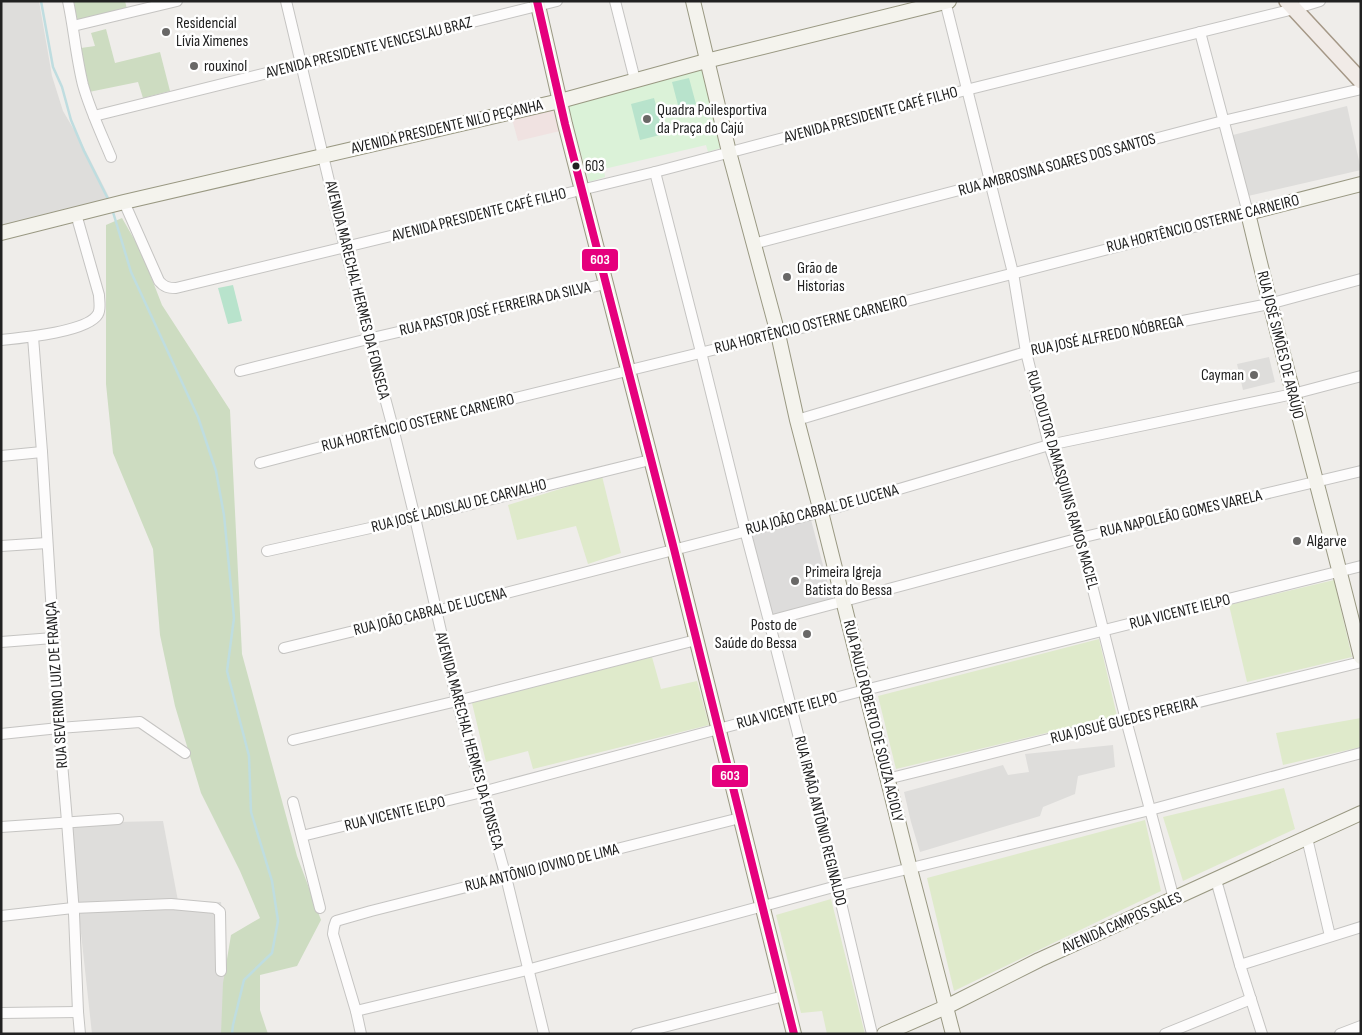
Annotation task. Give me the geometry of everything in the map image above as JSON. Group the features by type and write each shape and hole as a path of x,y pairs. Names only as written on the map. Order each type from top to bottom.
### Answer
{"main road":[{"path":"1290,5 1361,81"}],"street":[{"path":"68,1 87,99 111,157"},
{"path":"73,26 177,1"},
{"name":"AVENIDA MARECHAL HERMES DA FONSECA","path":"286,1 345,248 415,518 457,701 506,877 544,1034"},
{"name":"AVENIDA PRESIDENTE VENCESLAU BRAZ","path":"94,116 538,4 557,1"},
{"path":"615,1 635,80"},
{"name":"RUA PAULO ROBERTO DE SOUZA ACIOLY","path":"693,1 706,61 778,334 797,420 953,1034"},
{"name":"AVENIDA PRESIDENTE CAFÉ FILHO","path":"124,202 159,281 168,288 176,288 655,172 966,90 1200,32 1290,5 1320,1"},
{"name":"AVENIDA PRESIDENTE NILO PEÇANHA","path":"1,233 124,202 560,101 706,61 947,2"},
{"name":"RUA DOUTOR DAMASQUINS RAMOS MACIEL","path":"947,2 966,90 1013,273 1026,352 1049,445 1080,538 1174,899"},
{"path":"538,4 565,124 674,549 794,1034"},
{"name":"RUA JOSÉ SIMÕES DE ARAÚJO","path":"1200,32 1361,657"},
{"name":"RUA AMBROSINA SOARES DOS SANTOS","path":"754,244 1223,121 1361,89"},
{"name":"RUA IRMÃO ANTÔNIO REGINALDO","path":"655,172 872,1034"},
{"name":"RUA HORTÊNCIO OSTERNE CARNEIRO","path":"260,462 778,334 1361,184"},
{"path":"1,340 33,337 78,327 93,320 98,314 99,295 76,214"},
{"name":"RUA JOSÉ ALFREDO NÓBREGA","path":"797,420 1026,352 1269,304 1361,279"},
{"name":"RUA PASTOR JOSÉ FERREIRA DA SILVA","path":"240,371 605,284"},
{"name":"RUA SEVERINO LUIZ DE FRANÇA","path":"33,337 80,1034"},
{"name":"RUA JOÃO CABRAL DE LUCENA","path":"284,648 821,512 1049,445 1293,394 1361,376"},
{"path":"1,456 42,452"},
{"name":"RUA JOSÉ LADISLAU DE CARVALHO","path":"267,551 415,518 650,460"},
{"name":"RUA NAPOLEÃO GOMES VARELA","path":"769,621 1080,538 1361,471"},
{"path":"1,546 47,543"},
{"name":"RUA VICENTE IELPO","path":"302,836 482,792 792,711 865,690 1361,566"},
{"path":"1,642 53,638"},
{"path":"293,740 457,701 696,640"},
{"name":"RUA JOSUÉ GUEDES PEREIRA","path":"887,779 1361,662"},
{"path":"1,734 140,722 184,753"},
{"path":"361,1034 356,1011 527,970 836,886 1150,810 1361,753"},
{"path":"293,802 320,908"},
{"name":"AVENIDA CAMPOS SALES","path":"884,1034 946,1007 1039,960 1361,813"},
{"name":"RUA ANTÔNIO JOVINO DE LIMA","path":"356,1011 333,934 336,921 740,818"},
{"path":"1,827 118,819"},
{"path":"1307,838 1330,936"},
{"path":"1216,880 1262,1034"},
{"path":"1,916 73,908 171,904 215,908 220,912 221,971"},
{"path":"1240,965 1361,927"},
{"path":"636,1034 784,996"},
{"path":"1165,1034 1250,999"},
{"path":"1,1013 78,1012"},
{"path":"1340,1034 1358,1029"}],"shaded area":[{"path":"1,1 39,1 52,76 63,111 111,201 3,226 1,210"},
{"path":"1347,106 1361,170 1248,196 1233,135"},
{"path":"555,109 560,131 518,141 512,119"},
{"path":"1269,357 1275,382 1243,390 1237,364"},
{"path":"810,516 833,603 773,619 749,531"},
{"path":"1113,745 1115,767 1078,776 1075,794 1043,807 1040,816 920,852 904,792 1003,765 1008,775 1029,772 1025,754"},
{"path":"163,821 178,901 221,902 227,972 226,1034 92,1034 69,823"}],"green space":[{"path":"125,1 127,9 77,22 74,2"},
{"path":"106,29 115,63 160,52 170,91 143,98 138,82 89,92 81,48 95,46 91,33"},
{"path":"706,67 724,147 708,152 706,145 604,169 605,177 589,182 567,103"},
{"path":"689,78 696,104 679,109 672,82"},
{"name":"Quadra Poilesportiva da Praça do Cajú","path":"654,98 664,134 640,140 631,104"},
{"path":"122,218 141,251 162,305 230,410 242,654 297,856 321,920 297,966 260,975 260,1010 268,1034 221,1034 223,983 231,935 260,918 240,871 201,793 175,706 160,635 153,549 113,453 106,384 106,225"},
{"path":"233,285 242,321 228,324 218,288"},
{"path":"602,476 621,553 588,564 576,526 517,540 508,505"},
{"path":"1334,580 1352,657 1247,682 1229,605"},
{"path":"1099,639 1117,716 896,769 878,696"},
{"path":"652,657 661,689 697,681 709,725 533,769 528,751 486,762 472,703"},
{"path":"1361,718 1361,747 1283,765 1276,733"},
{"path":"1284,788 1295,829 1183,881 1163,817"},
{"path":"1145,820 1161,891 954,991 927,878"},
{"path":"831,899 865,1034 827,1034 822,1011 801,1013 776,915"}],"waterway":[{"path":"41,1 53,67 62,87 71,120 108,199"},
{"path":"113,212 131,272 198,417 216,471 224,515 234,618 227,671 249,756 251,812 272,881 278,921 272,953 244,980 232,1034"}],"transit line":[{"name":"603","path":"537,1 565,124 674,549 794,1034"}],"place":[{"name":"Residencial Lívia Ximenes","path":"166,32"},
{"name":"rouxinol","path":"194,66"},
{"name":"Quadra Poilesportiva da Praça do Cajú","path":"647,119"},
{"name":"603","path":"576,166"},
{"name":"Grão de Historias","path":"787,277"},
{"name":"Cayman","path":"1254,375"},
{"name":"Algarve","path":"1297,541"},
{"name":"Primeira Igreja Batista do Bessa","path":"795,581"},
{"name":"Posto de Saúde do Bessa","path":"807,634"}]}
